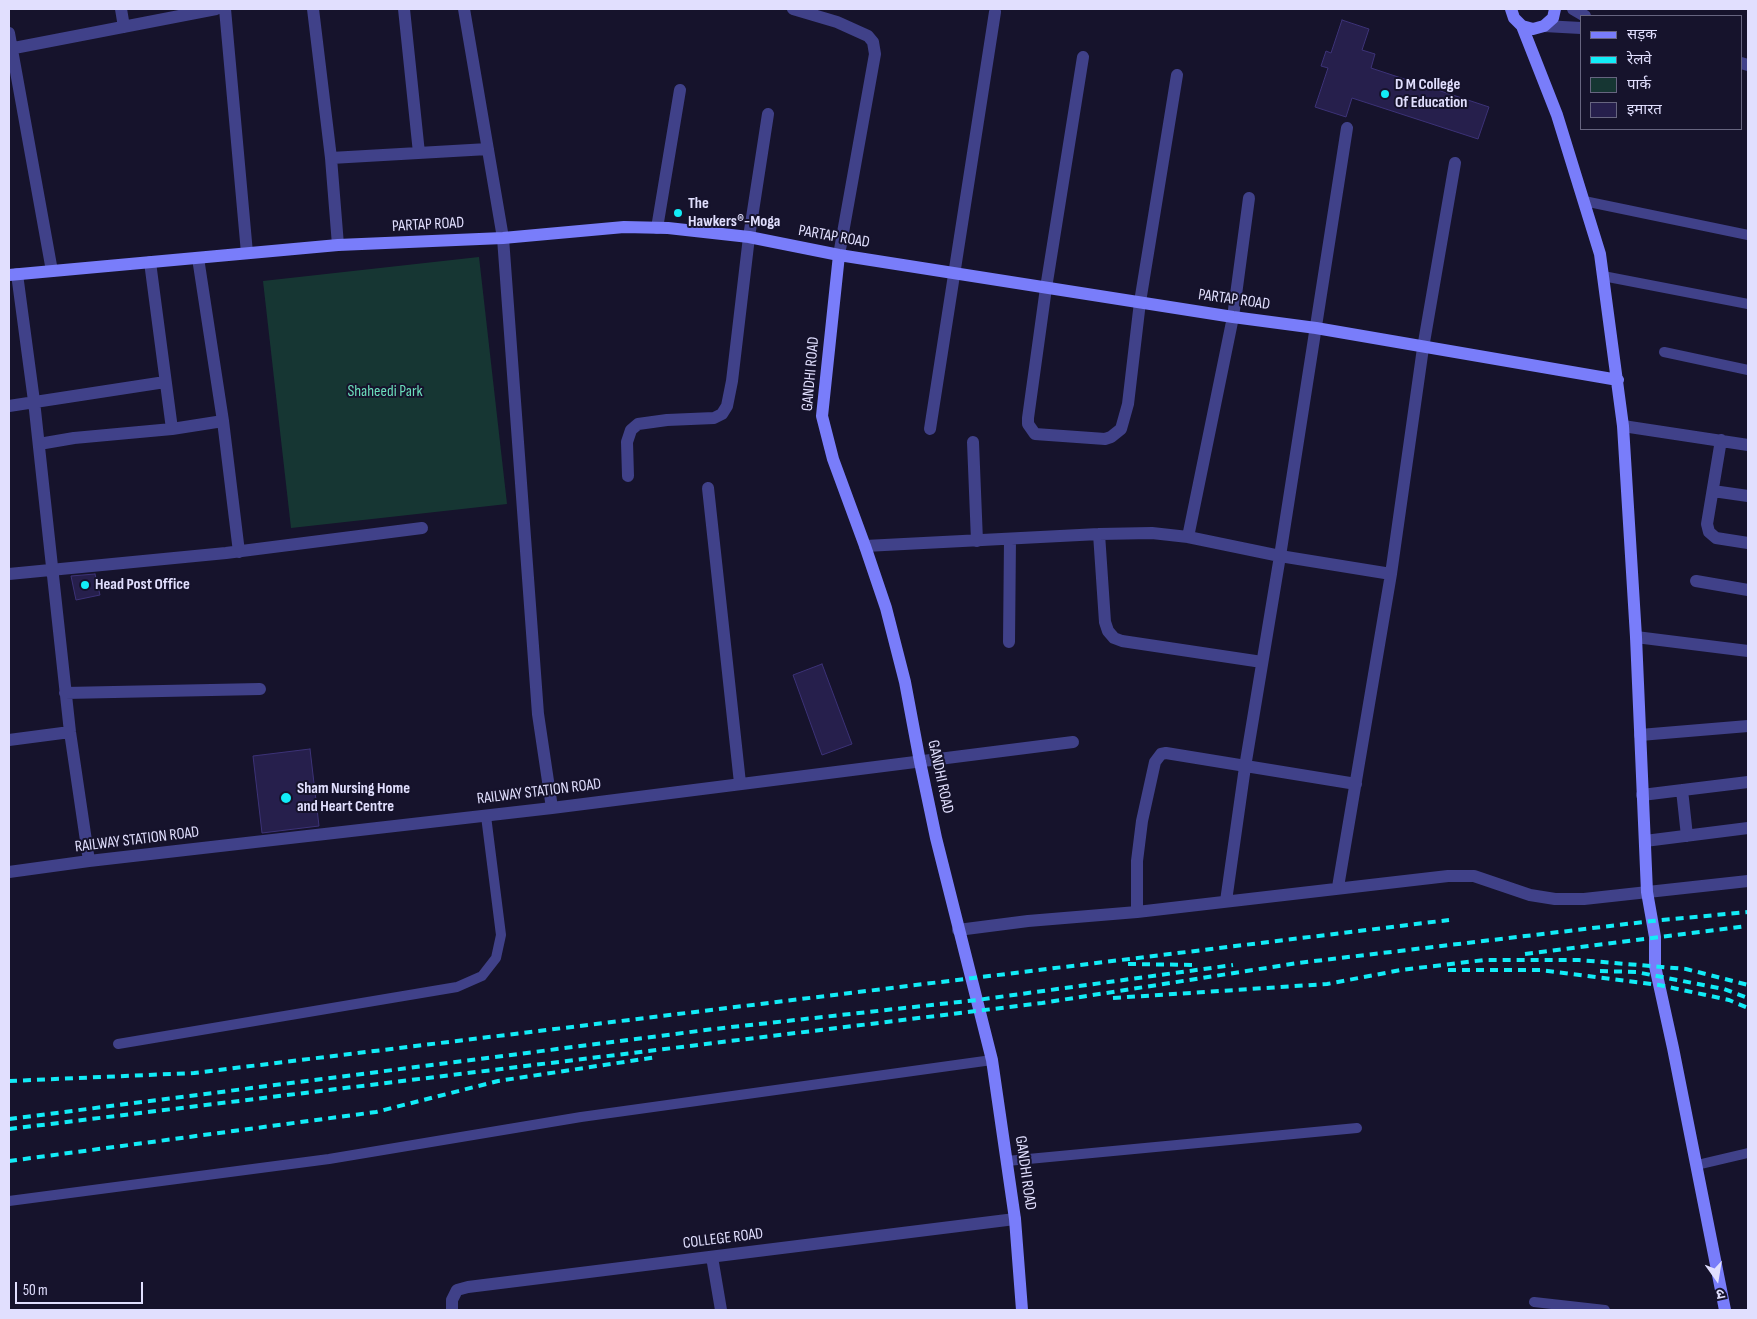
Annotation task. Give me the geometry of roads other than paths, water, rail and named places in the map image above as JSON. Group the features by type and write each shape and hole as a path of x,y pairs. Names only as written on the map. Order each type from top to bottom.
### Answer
{"street":[{"path":"121,9 124,27"},
{"path":"10,48 216,9"},
{"path":"225,9 247,253"},
{"path":"313,9 331,158 338,245"},
{"path":"404,9 419,153"},
{"path":"464,9 503,238 538,714 552,808"},
{"path":"793,9 837,22 868,36 873,42 875,64 868,92 839,255"},
{"path":"1544,26 1552,18 1555,9"},
{"path":"930,429 995,12"},
{"path":"1514,15 1533,29 1544,26 1580,28"},
{"path":"1514,15 1557,115 1600,254 1623,426 1636,637 1647,892 1655,937 1655,966 1725,1310"},
{"path":"9,33 10,48 52,271"},
{"path":"1083,57 1046,288 1028,424 1035,434 1104,439 1111,437 1122,429 1128,404 1140,302 1177,75"},
{"path":"657,228 680,90"},
{"path":"628,476 627,442 631,430 638,424 667,420 714,418 722,414 727,406 732,381 749,237 768,114"},
{"path":"1226,901 1245,767 1347,128"},
{"path":"331,158 488,149"},
{"path":"1338,888 1390,574 1423,348 1455,163"},
{"path":"1188,537 1233,317 1249,198"},
{"name":"PARTAP ROAD","path":"13,275 338,245 503,238 624,227 657,228 749,237 839,255 1233,317 1316,328 1423,348 1618,380"},
{"name":"GANDHI ROAD","path":"839,255 822,416 833,459 886,608 905,682 920,762 958,930 992,1060 1015,1219 1022,1310"},
{"path":"198,258 223,421 239,552"},
{"path":"150,262 172,429"},
{"path":"13,275 34,401 65,693 89,861"},
{"path":"9,406 165,382"},
{"path":"39,444 74,438 172,429 223,421"},
{"path":"1623,426 1748,445"},
{"path":"1721,440 1708,524 1709,532 1716,538 1748,543"},
{"path":"973,442 977,541"},
{"path":"708,488 740,783"},
{"path":"1713,491 1748,496"},
{"path":"9,574 239,552 422,528"},
{"path":"865,546 1152,533 1188,537 1280,556 1390,574"},
{"path":"1099,534 1105,622 1108,631 1114,638 1122,641 1262,662"},
{"path":"1009,642 1010,539"},
{"path":"1696,582 1748,590"},
{"path":"1636,637 1748,651"},
{"path":"65,693 260,689"},
{"path":"1640,735 1748,726"},
{"path":"9,740 70,732"},
{"name":"RAILWAY STATION ROAD","path":"9,872 89,861 552,808 1073,742"},
{"path":"1137,912 1137,861 1141,829 1155,762 1158,756 1166,753 1356,784"},
{"path":"1642,795 1748,782"},
{"path":"1682,790 1687,836"},
{"path":"1645,842 1748,828"},
{"path":"958,930 1137,912 1448,876 1474,876 1530,895 1555,900 1584,899 1748,881"},
{"name":"COLLEGE ROAD","path":"452,1310 452,1300 457,1290 468,1286 1015,1219"},
{"path":"712,1257 721,1310"}],"lane":[{"path":"1584,201 1748,235"},
{"path":"1603,276 1748,304"},
{"path":"1664,352 1748,370"},
{"path":"118,1044 457,987 482,976 496,958 501,935 486,816"},
{"path":"9,1201 329,1159 580,1117 992,1060"},
{"path":"1007,1161 1357,1128"},
{"path":"1696,1165 1748,1153"},
{"path":"1534,1302 1604,1310"}],"railway":[{"path":"9,1129 1042,1003 1298,963 1652,921 1748,912"},
{"path":"9,1081 194,1073 1449,920"},
{"path":"1525,954 1748,926"},
{"path":"1113,998 1327,984 1401,970 1484,960 1579,960 1686,969 1748,985"},
{"path":"1128,964 1196,965"},
{"path":"9,1119 714,1029 977,1000 1233,965"},
{"path":"1448,970 1540,970 1659,985 1729,1000 1748,1008"},
{"path":"1600,971 1636,972 1724,989 1748,998"},
{"path":"9,1161 376,1112 498,1081 657,1057"}],"place":[{"name":"D M College Of Education","path":"1385,94"},
{"name":"The Hawkers®-Moga","path":"678,213"},
{"name":"Head Post Office","path":"85,585"},
{"name":"Sham Nursing Home and Heart Centre","path":"286,798"}],"park label":[{"name":"Shaheedi Park","path":"385,392"}]}
